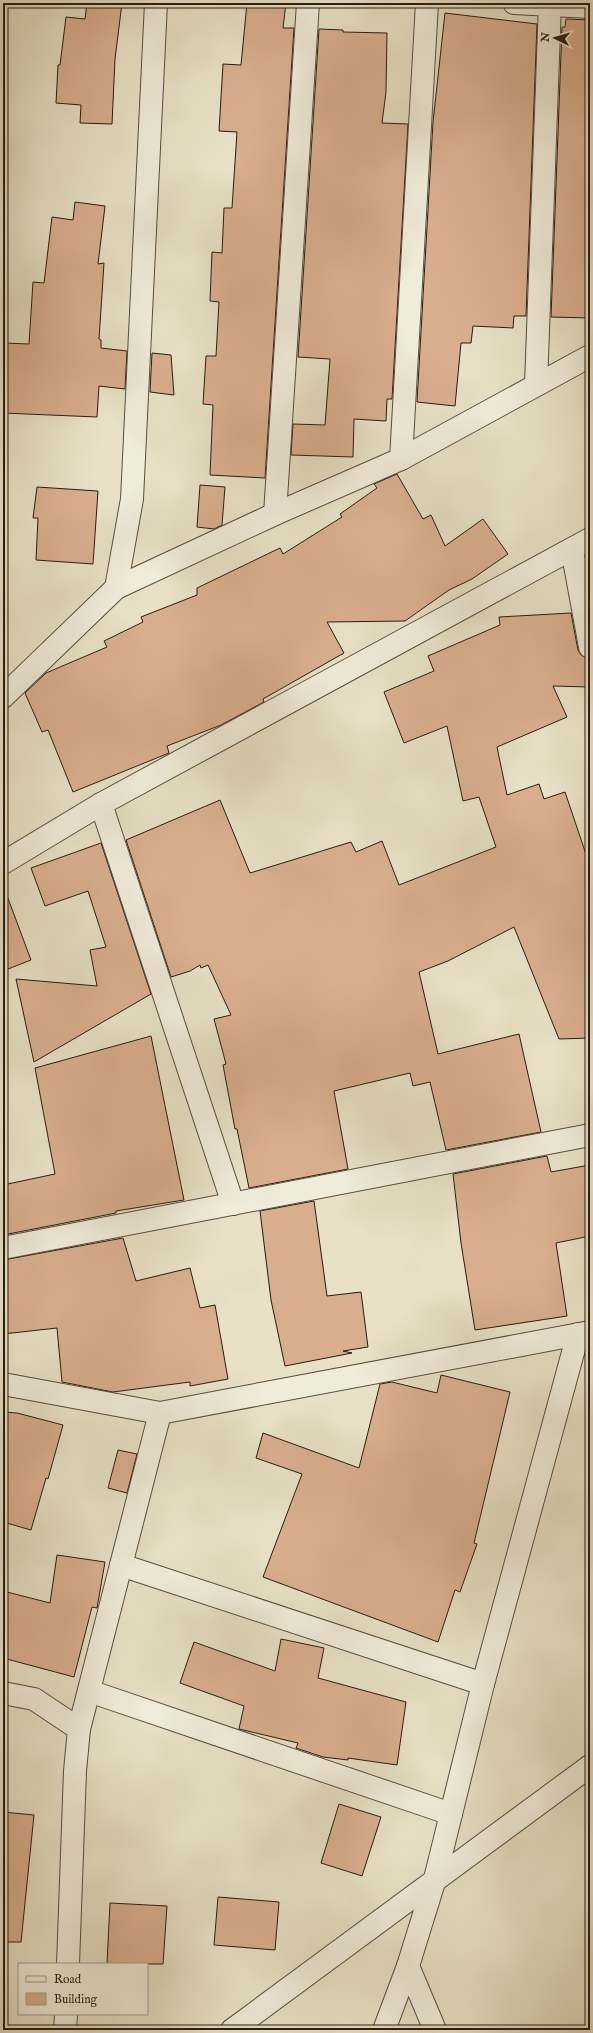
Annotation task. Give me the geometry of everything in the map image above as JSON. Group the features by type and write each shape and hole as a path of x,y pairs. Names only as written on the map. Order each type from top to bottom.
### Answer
{"street":[{"path":"116,588 132,499 156,3"},
{"path":"275,514 308,3"},
{"path":"401,459 427,3"},
{"path":"514,3 590,7"},
{"path":"536,385 550,4"},
{"path":"3,697 116,588 275,514 401,459 590,356"},
{"path":"3,863 101,804 581,544 590,647"},
{"path":"101,804 233,1204"},
{"path":"3,1248 590,1135"},
{"path":"3,1384 160,1413 584,1333 483,1684 435,1879 408,1966 384,2030"},
{"path":"68,1963 75,1771 79,1729 160,1413"},
{"path":"121,1565 483,1684"},
{"path":"88,1691 451,1814"},
{"path":"3,1693 34,1699 79,1729"},
{"path":"232,2030 590,1766"},
{"path":"408,1966 435,2030"},
{"path":"65,2030 66,2015"}],"building":[{"path":"87,3 122,3 115,59 112,124 80,123 81,105 56,103 58,65 60,65 66,17 85,19"},
{"path":"247,3 286,3 283,28 294,28 265,478 210,475 213,405 203,404 206,356 216,356 219,302 210,301 212,252 222,253 224,208 232,208 237,132 219,131 223,64 241,65"},
{"path":"445,13 537,24 526,316 514,316 513,328 473,326 471,343 461,343 455,406 417,402 433,122"},
{"path":"566,19 590,20 590,318 551,317 562,27 565,27"},
{"path":"319,29 343,30 343,32 387,33 386,92 382,123 408,124 392,399 387,399 386,421 354,419 353,457 291,455 293,424 325,425 330,359 298,357"},
{"path":"75,202 105,206 98,264 104,263 99,339 101,340 101,348 127,351 125,389 99,386 97,417 3,413 3,343 29,344 33,282 44,283 52,217 73,220"},
{"path":"152,353 171,355 174,395 150,392"},
{"path":"397,474 423,519 431,515 445,546 483,519 508,554 472,579 449,590 405,621 327,622 344,653 263,699 264,702 221,725 167,746 169,753 73,792 48,730 42,732 25,693 46,673 107,647 104,641 143,622 141,617 197,595 197,588 280,548 283,554 342,517 340,514 377,488 374,484"},
{"path":"200,485 225,487 222,525 214,529 197,527"},
{"path":"37,487 98,491 93,564 36,560 38,518 33,518"},
{"path":"571,613 578,650 581,655 590,659 590,687 553,686 567,717 497,747 507,795 539,784 544,799 565,792 590,866 590,1038 559,1039 514,927 448,961 419,972 438,1054 519,1034 541,1132 446,1150 430,1082 413,1086 410,1073 334,1091 348,1169 249,1188 237,1129 235,1129 223,1065 226,1064 214,1019 231,1015 208,965 201,968 200,965 190,971 171,977 126,840 220,800 250,873 351,842 356,852 382,841 399,885 496,847 479,797 463,801 447,726 404,743 384,692 434,671 428,656 500,625 499,617"},
{"path":"101,843 151,994 34,1062 16,979 97,986 90,950 106,947 88,891 45,906 31,868"},
{"path":"3,893 6,893 31,960 3,971"},
{"path":"151,1036 184,1200 116,1211 116,1213 3,1235 3,1185 55,1174 35,1068"},
{"path":"547,1156 551,1172 590,1165 590,1236 556,1243 567,1316 475,1330 461,1243 453,1174"},
{"path":"314,1201 327,1296 361,1292 368,1347 343,1351 352,1353 285,1366 271,1300 260,1211"},
{"path":"123,1238 136,1281 190,1268 200,1308 215,1305 228,1379 190,1386 190,1382 113,1392 62,1382 57,1328 3,1334 3,1260"},
{"path":"441,1375 510,1392 474,1543 477,1544 460,1592 455,1590 438,1642 263,1577 302,1474 256,1458 263,1433 359,1468 380,1384 392,1382 437,1393"},
{"path":"3,1412 17,1413 63,1425 48,1479 46,1478 31,1530 3,1522"},
{"path":"118,1450 137,1454 127,1493 108,1488"},
{"path":"57,1555 105,1562 97,1608 92,1607 74,1677 3,1658 3,1591 50,1603"},
{"path":"281,1639 324,1648 318,1678 406,1702 397,1765 348,1758 348,1760 323,1757 296,1748 298,1743 239,1729 244,1706 180,1683 194,1642 275,1671"},
{"path":"339,1804 381,1817 362,1876 321,1863"},
{"path":"3,1812 34,1815 21,1942 3,1942"},
{"path":"218,1897 279,1902 275,1950 214,1945"},
{"path":"110,1903 167,1906 163,1964 107,1963"}]}
